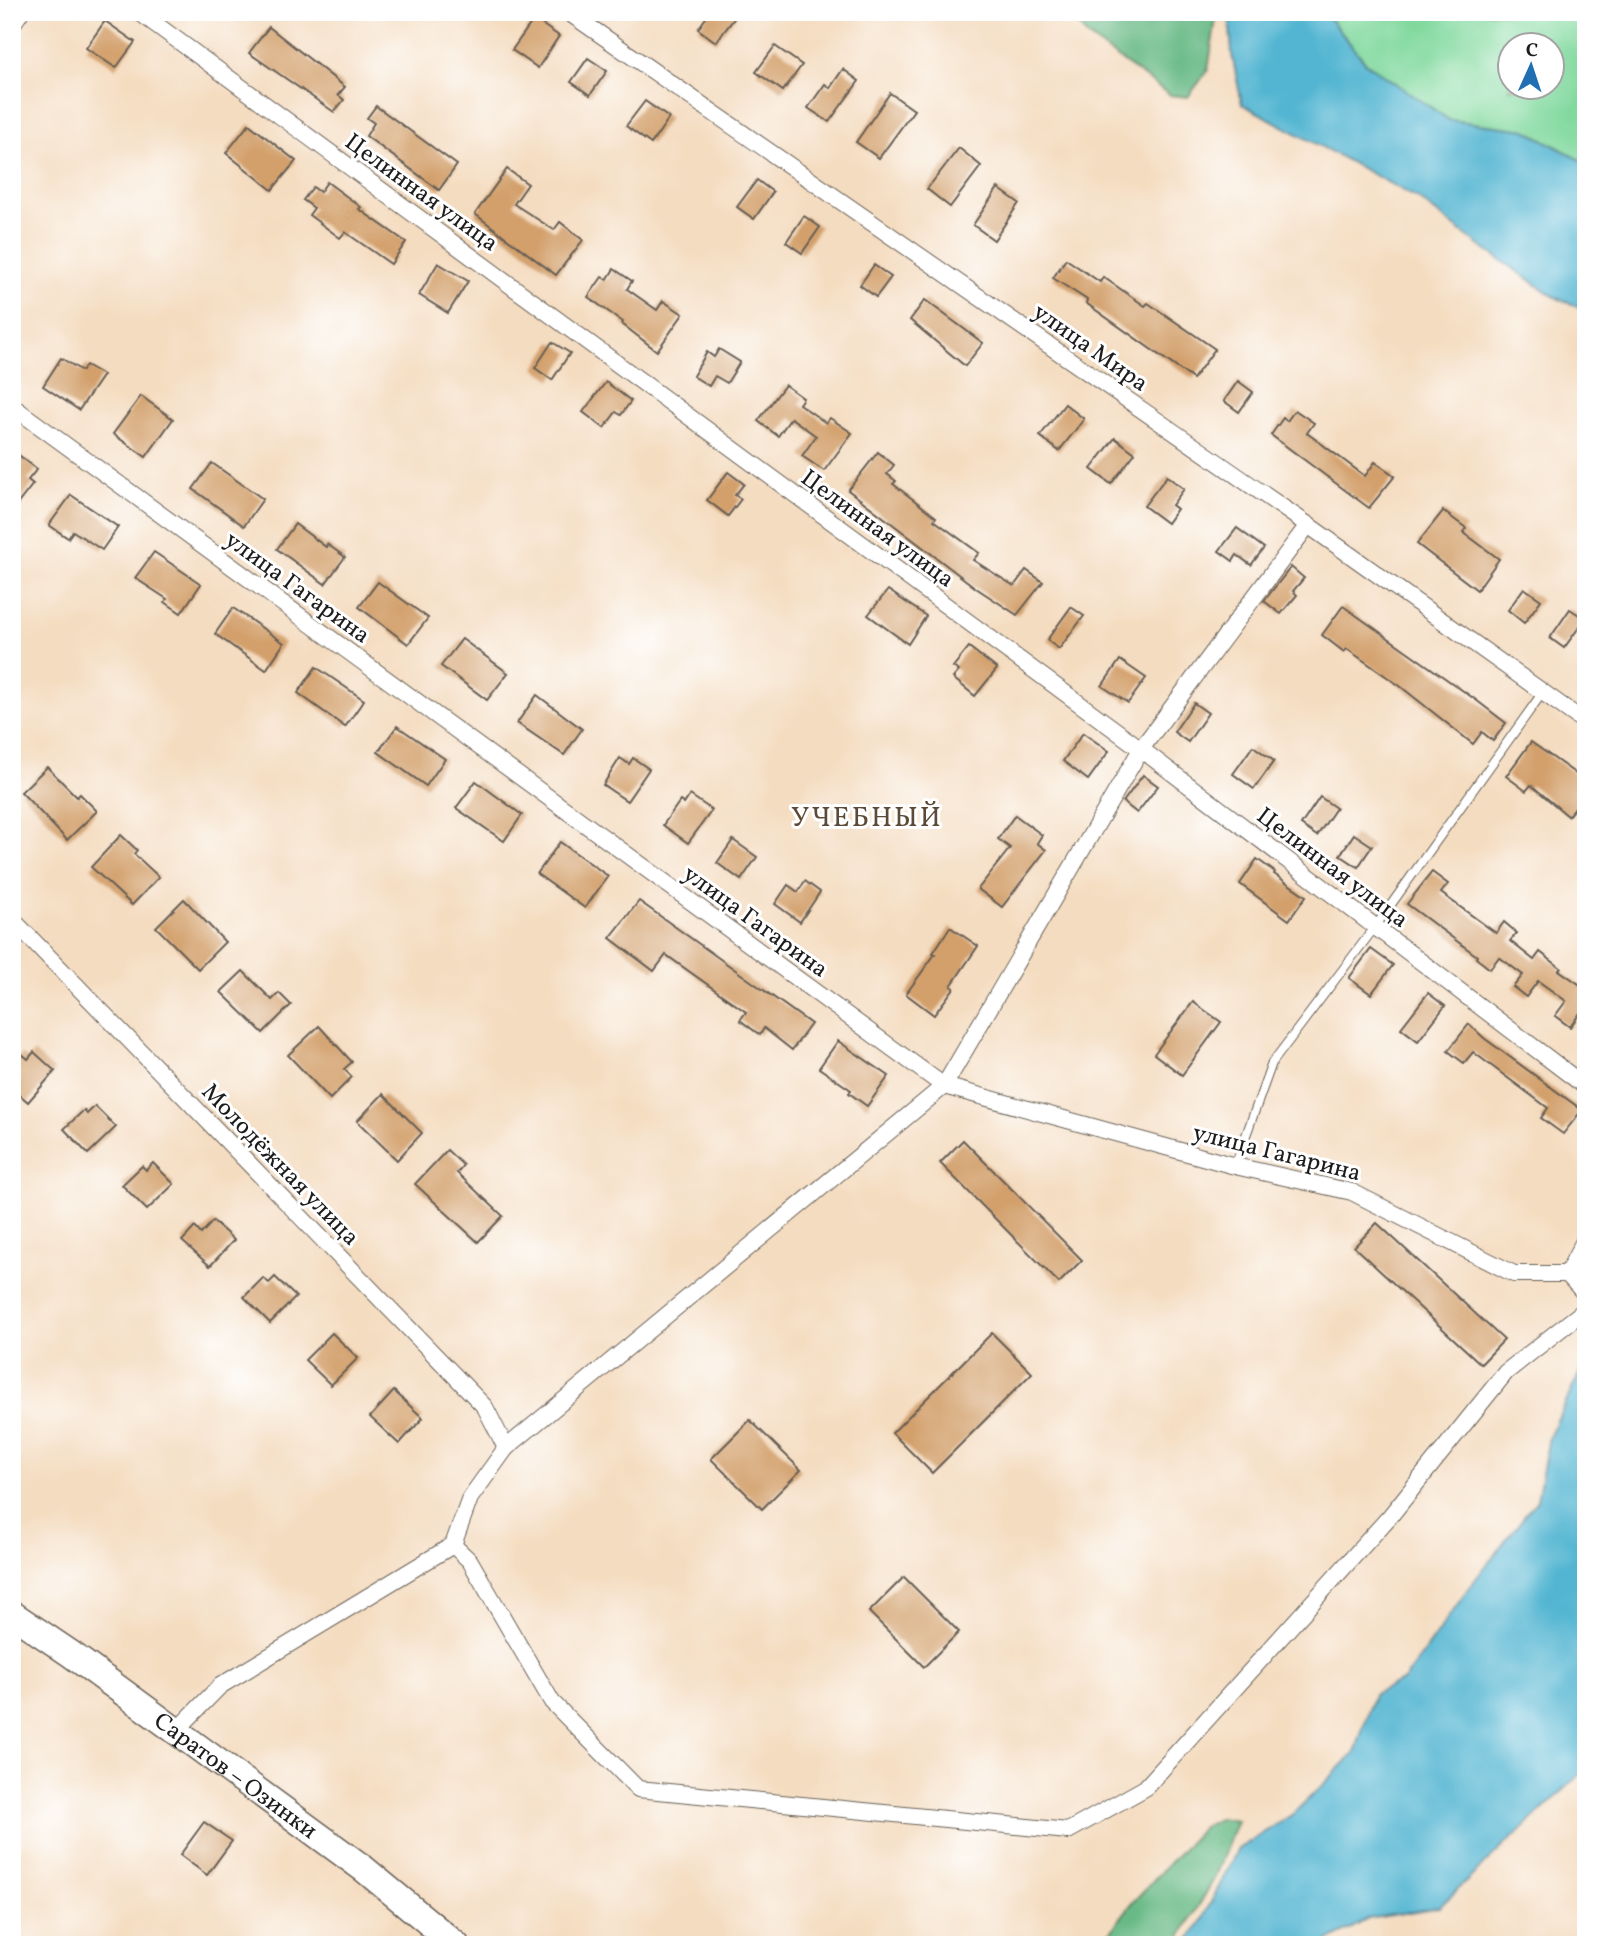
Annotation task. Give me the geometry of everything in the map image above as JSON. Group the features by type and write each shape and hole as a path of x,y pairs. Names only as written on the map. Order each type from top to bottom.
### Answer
{"highway":[{"name":"Саратов – Озинки","path":"12,1614 364,1868 456,1945"}],"street":[{"path":"12,25 21,12"},
{"name":"Целинная улица","path":"139,12 1142,749 1586,1087"},
{"name":"улица Мира","path":"568,12 1308,526 1586,723"},
{"name":"улица Гагарина","path":"12,406 944,1086 1235,1166 1352,1192 1514,1274 1567,1274"},
{"path":"176,1731 220,1686 453,1545 470,1498 506,1448 944,1086 1142,749 1308,526"},
{"name":"Молодёжная улица","path":"12,919 485,1407 506,1448"},
{"path":"1586,1237 1567,1274 1586,1294"},
{"path":"453,1545 470,1561 552,1702 638,1789 1068,1831 1145,1788 1391,1515 1506,1372 1586,1309"}],"lane":[{"path":"1235,1166 1272,1063 1375,927 1543,692"}],"green space":[{"path":"1069,12 1217,12 1208,70 1188,97 1170,95 1087,36"},
{"path":"1324,12 1586,12 1586,163 1526,130 1449,120 1366,63"},
{"path":"1220,1818 1237,1821 1214,1879 1176,1945 1100,1945 1133,1902 1203,1827"}],"water":[{"path":"1229,12 1324,12 1366,63 1449,120 1526,130 1586,163 1586,311 1555,297 1480,246 1417,198 1242,104 1232,55"},
{"path":"1586,1360 1586,1769 1439,1907 1368,1919 1321,1945 1186,1945 1202,1920 1238,1849 1293,1814 1355,1753 1374,1694 1404,1680 1471,1585 1537,1500 1549,1437"}],"building":[{"path":"710,12 739,12 716,42 698,29"},
{"path":"534,19 559,36 538,68 512,50"},
{"path":"105,21 135,42 116,68 86,48"},
{"path":"269,27 345,87 338,95 344,100 334,112 249,53"},
{"path":"775,46 802,65 783,91 756,72"},
{"path":"588,58 607,71 590,95 571,82"},
{"path":"843,69 859,81 829,122 808,108 825,84 830,88"},
{"path":"890,93 914,110 879,158 856,142"},
{"path":"645,101 669,118 651,144 626,126"},
{"path":"376,106 457,165 439,190 366,136 374,123 367,118"},
{"path":"249,124 296,161 272,190 226,153"},
{"path":"959,148 981,166 950,207 927,189"},
{"path":"507,169 528,184 514,204 554,230 560,222 583,240 556,275 475,214"},
{"path":"757,180 773,192 754,219 737,207"},
{"path":"327,182 361,207 359,209 406,242 391,264 345,232 340,238 309,215 314,208 303,200 313,187 320,192"},
{"path":"998,188 1019,203 994,240 973,225"},
{"path":"804,216 820,227 802,253 786,242"},
{"path":"1066,259 1100,282 1103,277 1145,306 1148,303 1215,349 1193,379 1053,278"},
{"path":"438,263 468,281 448,313 419,295"},
{"path":"874,265 891,277 876,297 860,285"},
{"path":"614,269 632,281 627,289 657,310 663,301 683,314 657,351 588,297 602,277 607,280"},
{"path":"925,300 983,343 965,366 910,320"},
{"path":"552,342 570,353 552,380 535,368"},
{"path":"719,349 740,362 727,383 715,376 709,386 693,376 707,352 714,357"},
{"path":"61,358 82,371 86,365 103,375 79,410 43,386"},
{"path":"1238,381 1253,392 1239,412 1224,401"},
{"path":"606,382 631,401 621,415 616,412 604,428 583,412"},
{"path":"785,385 803,398 799,404 826,423 830,418 852,433 824,471 802,456 816,436 791,418 778,436 758,421"},
{"path":"141,396 173,419 146,457 113,434"},
{"path":"1065,404 1084,419 1059,451 1040,436"},
{"path":"1295,410 1314,423 1307,433 1365,476 1375,462 1395,476 1369,508 1271,435 1283,418 1287,421"},
{"path":"1115,438 1135,453 1111,484 1091,469"},
{"path":"12,450 37,469 28,480 33,484 12,511"},
{"path":"878,452 894,465 887,474 896,481 893,484 936,517 934,520 979,553 973,560 1014,586 1026,570 1043,582 1017,615 976,588 848,490"},
{"path":"212,463 263,499 244,526 193,489"},
{"path":"728,472 744,484 735,495 741,499 728,516 707,500"},
{"path":"1167,476 1184,489 1172,505 1177,509 1167,523 1144,506"},
{"path":"71,495 118,527 102,550 73,531 68,538 49,525"},
{"path":"1443,511 1466,528 1463,532 1499,559 1477,590 1417,544"},
{"path":"295,524 326,547 327,544 345,557 325,584 277,549"},
{"path":"1237,528 1264,548 1251,565 1237,555 1233,561 1219,551"},
{"path":"154,552 201,584 181,613 165,602 167,599 135,578"},
{"path":"1291,567 1304,578 1293,591 1297,595 1281,614 1264,601"},
{"path":"378,582 428,618 408,644 359,607"},
{"path":"1524,588 1541,600 1524,623 1508,610"},
{"path":"888,590 926,616 908,644 868,615"},
{"path":"1343,606 1506,723 1493,741 1482,732 1473,744 1400,686 1347,649 1344,652 1322,635"},
{"path":"1071,607 1084,616 1059,649 1047,640"},
{"path":"233,608 284,643 266,670 215,634"},
{"path":"1570,609 1585,619 1564,648 1550,638"},
{"path":"462,639 508,673 487,700 441,666"},
{"path":"969,647 997,669 975,696 953,678 959,671 953,667"},
{"path":"1120,660 1146,678 1128,703 1102,686"},
{"path":"316,667 364,700 345,727 298,693"},
{"path":"537,695 582,729 564,755 517,723"},
{"path":"1194,703 1208,713 1188,742 1174,732"},
{"path":"397,726 445,759 426,786 378,752"},
{"path":"1083,733 1109,751 1088,780 1063,761"},
{"path":"1531,742 1586,781 1586,794 1568,816 1531,785 1526,791 1506,776"},
{"path":"1253,746 1274,761 1254,789 1233,774"},
{"path":"620,758 629,764 633,758 649,769 627,801 603,785"},
{"path":"47,767 77,797 80,794 97,811 67,840 21,792"},
{"path":"1143,775 1158,786 1137,813 1123,802"},
{"path":"476,781 522,815 504,841 456,808"},
{"path":"690,795 712,810 688,843 663,825 680,801 684,804"},
{"path":"1320,797 1336,808 1317,836 1301,825"},
{"path":"1015,815 1042,835 1037,843 1046,850 1002,907 978,889 1010,848 998,839"},
{"path":"1354,834 1372,846 1358,867 1340,855"},
{"path":"121,835 137,850 134,854 159,877 132,905 91,867"},
{"path":"733,840 757,857 741,880 717,863"},
{"path":"560,842 608,876 585,908 537,874"},
{"path":"1257,859 1306,896 1289,920 1240,884"},
{"path":"1432,872 1448,884 1441,893 1496,933 1504,922 1517,933 1510,941 1534,960 1540,952 1561,968 1559,970 1586,989 1586,1005 1570,1027 1555,1016 1566,1001 1538,981 1526,997 1513,987 1523,975 1499,957 1490,969 1476,958 1477,956 1407,904"},
{"path":"805,881 820,892 800,922 775,904 788,885 798,892"},
{"path":"184,899 225,942 198,969 156,927"},
{"path":"639,901 811,1024 792,1050 764,1028 760,1035 740,1020 746,1012 666,955 654,971 610,938"},
{"path":"950,927 978,946 951,986 954,988 934,1015 906,994 935,954 933,953"},
{"path":"1371,949 1393,965 1371,994 1349,978"},
{"path":"243,971 272,1000 279,993 291,1005 263,1033 221,992"},
{"path":"1428,993 1445,1006 1418,1041 1401,1028"},
{"path":"1193,1002 1221,1022 1182,1075 1154,1054"},
{"path":"1469,1024 1582,1110 1563,1134 1541,1118 1548,1108 1473,1052 1464,1063 1448,1051"},
{"path":"319,1026 352,1062 344,1069 352,1077 330,1099 288,1055"},
{"path":"838,1041 889,1076 867,1106 849,1093 851,1090 819,1068"},
{"path":"34,1052 55,1071 28,1102 12,1088 12,1065 22,1054 28,1059"},
{"path":"383,1094 422,1133 397,1160 357,1121"},
{"path":"95,1106 116,1127 88,1154 64,1129 84,1110 87,1114"},
{"path":"963,1140 1082,1260 1059,1283 940,1163"},
{"path":"447,1150 463,1165 457,1173 503,1216 478,1242 415,1184"},
{"path":"153,1163 174,1184 147,1210 122,1185 142,1166 146,1170"},
{"path":"213,1221 234,1240 210,1266 182,1241 195,1227 201,1234"},
{"path":"1377,1223 1504,1340 1481,1364 1354,1247"},
{"path":"275,1277 296,1297 270,1323 244,1297 263,1278 269,1283"},
{"path":"332,1333 358,1358 331,1385 305,1360"},
{"path":"992,1333 1032,1373 932,1473 892,1433"},
{"path":"394,1391 423,1418 399,1444 370,1417"},
{"path":"750,1420 801,1470 762,1509 711,1459"},
{"path":"904,1577 959,1632 924,1667 869,1612"},
{"path":"204,1822 232,1841 207,1875 180,1855"}],"district":[{"name":"УЧЕБНЫЙ","path":"867,816"}]}
